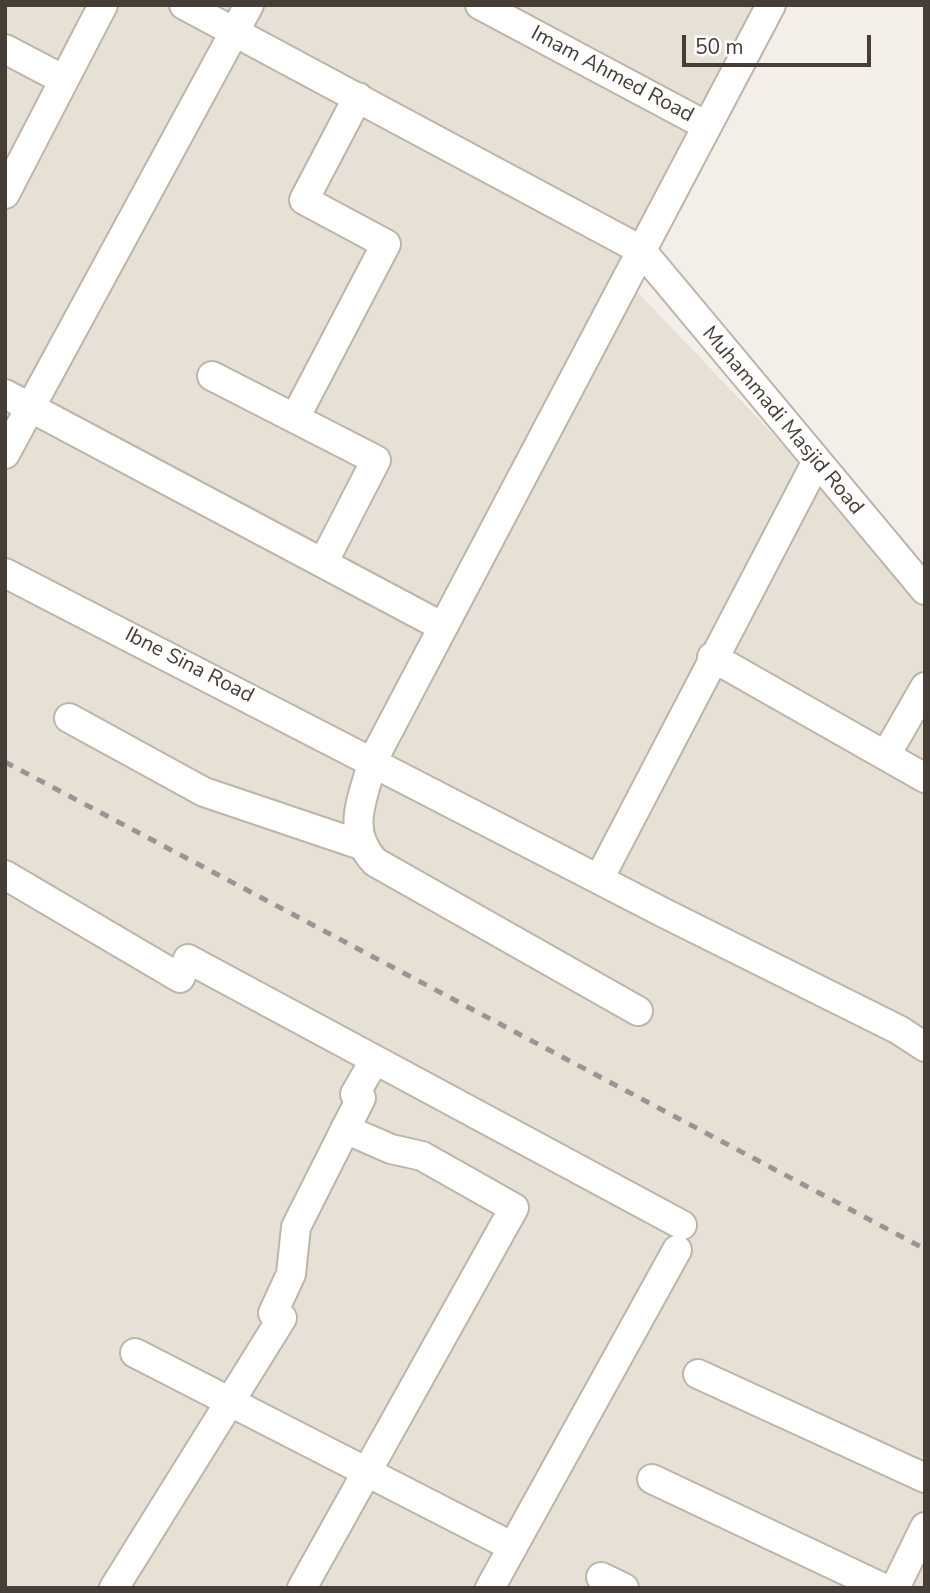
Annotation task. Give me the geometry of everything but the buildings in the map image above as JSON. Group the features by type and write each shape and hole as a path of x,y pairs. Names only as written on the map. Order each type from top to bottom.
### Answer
{"street":[{"path":"5,194 103,5"},
{"path":"184,5 641,250"},
{"path":"5,454 249,5"},
{"path":"638,1011 375,862 361,845 356,827 373,761 771,5"},
{"name":"Imam Ahmed Road","path":"492,8 707,126"},
{"path":"5,49 64,80"},
{"path":"295,418 386,244 304,200 358,97"},
{"name":"Muhammadi Masjid Road","path":"641,250 816,463 925,590"},
{"path":"212,376 376,460 323,563"},
{"path":"5,394 443,627"},
{"path":"599,879 712,657 816,463"},
{"name":"Ibne Sina Road","path":"5,573 899,1030 925,1046"},
{"path":"712,657 925,778"},
{"path":"886,755 925,687"},
{"path":"69,718 204,792 361,845"},
{"path":"5,874 180,978 188,960 374,1061 680,1238 490,1588"},
{"path":"114,1588 282,1318 273,1313 292,1274 296,1227 361,1098 355,1094 374,1061"},
{"path":"302,1588 514,1208 422,1156 391,1149 345,1129"},
{"path":"135,1353 513,1547"},
{"path":"698,1374 925,1478"},
{"path":"652,1479 883,1588"},
{"path":"909,1574 925,1527"}],"shaded area":[{"path":"5,5 773,5 626,280 925,594 925,1588 5,1588"}],"railway":[{"path":"5,762 925,1249"}]}
